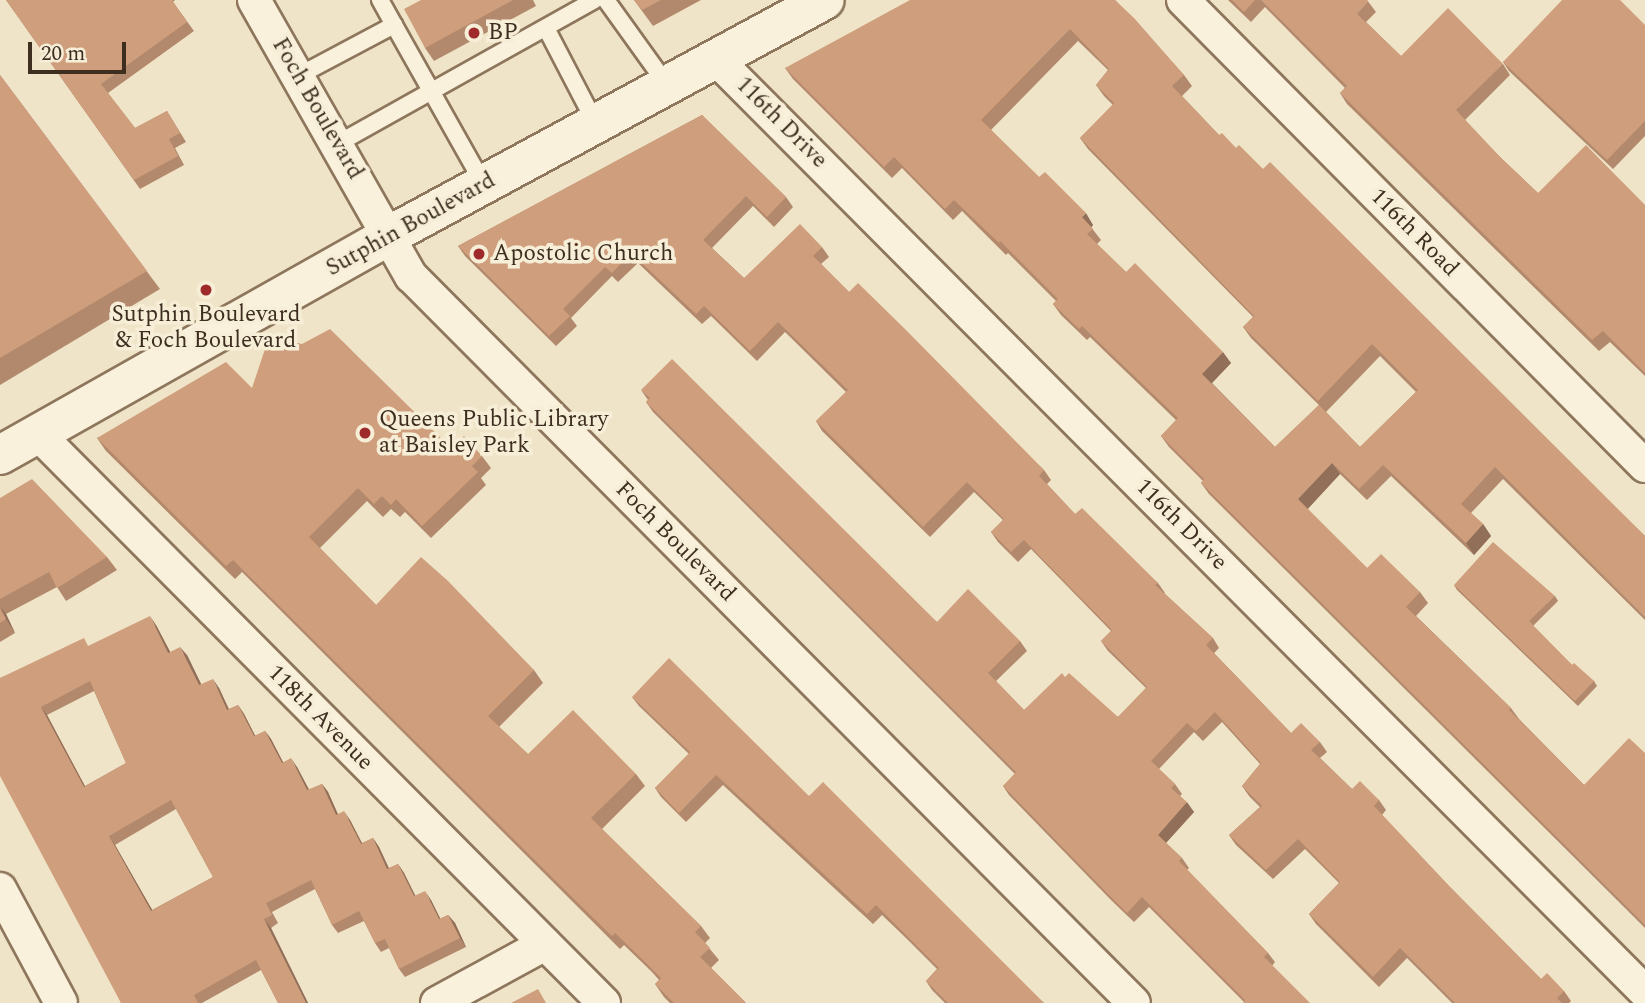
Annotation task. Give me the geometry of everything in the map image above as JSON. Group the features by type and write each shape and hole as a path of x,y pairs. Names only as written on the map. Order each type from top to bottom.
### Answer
{"main road":[{"name":"Sutphin Boulevard","path":"0,455 390,235 825,0"}],"street":[{"name":"Foch Boulevard","path":"254,0 411,276 1134,1003"},
{"name":"116th Road","path":"1183,0 1645,466"},
{"name":"116th Drive","path":"716,59 1645,992"},
{"name":"118th Avenue","path":"37,433 604,1003"},
{"path":"0,889 61,1003"},
{"path":"437,1003 545,944"}],"lane":[{"path":"380,0 484,185"},
{"path":"337,144 595,0"},
{"path":"606,0 667,85"},
{"path":"298,76 394,25"},
{"path":"546,28 596,124"}],"building":[{"path":"6,0 172,0 187,22 101,84 135,128 167,111 180,133 169,139 178,156 134,180"},
{"path":"421,0 513,0 425,48 404,9"},
{"path":"634,0 661,0 642,10"},
{"path":"910,0 1115,0 1134,18 1184,75 1172,86 1219,135 1222,133 1236,148 1239,145 1263,169 1270,162 1645,536 1645,617 1495,467 1461,504 1483,524 1466,543 1383,465 1359,489 1332,463 1298,499 1367,568 1381,554 1420,592 1406,607 1511,708 1509,710 1584,785 1629,738 1645,753 1645,925 1201,483 1204,479 1161,436 1178,418 1082,326 1079,329 1053,304 1058,299 954,200 945,209 894,157 884,167 785,68","holes":["1070,29 1109,69 1096,85 1114,103 1080,138 1254,316 1243,327 1318,401 1372,344 1418,390 1360,447 1319,405 1275,447 1202,374 1223,352 1135,263 1126,272 1087,234 1093,229 1082,217 1086,213 1045,172 1039,177 981,120"]},
{"path":"1232,0 1255,0 1244,12"},
{"path":"1261,0 1367,0 1357,14 1401,56 1448,8 1503,64 1456,110 1499,156 1538,193 1586,145 1645,205 1645,373 1603,331 1592,340 1340,93 1347,86"},
{"path":"1562,0 1620,0 1645,25 1645,121 1607,160 1503,62"},
{"path":"0,75 147,271 0,358"},
{"path":"702,115 786,197 767,217 746,196 703,240 744,278 800,224 822,247 813,256 849,292 858,283 906,330 1044,470 1039,476 1075,514 1082,508 1158,583 1155,585 1213,638 1206,645 1291,733 1301,723 1320,742 1311,750 1352,789 1360,781 1379,800 1374,806 1449,886 1541,979 1547,973 1564,991 1557,998 1562,1003 1455,1003 1400,948 1373,977 1309,914 1340,882 1298,839 1266,870 1229,835 1262,806 1242,786 1261,763 1215,712 1196,731 1187,723 1151,761 1175,784 1171,788 1187,802 1158,835 1182,858 1179,861 1268,953 1264,957 1310,1003 1243,1003 1245,1000 1142,897 1127,913 1104,890 1003,786 1016,772 646,402 650,398 641,390 672,359 937,622 968,589 1020,641 988,673 1024,710 1062,673 1065,677 1069,673 1118,717 1147,687 1101,641 1112,630 1024,540 1011,552 991,532 1004,519 967,482 923,527 816,421 848,390 778,322 750,351 704,306 696,314 631,253 612,273 605,267 563,309 570,316 549,336 458,246"},
{"path":"330,329 447,444 449,442 453,446 464,436 482,456 472,466 478,472 422,526 396,499 391,505 382,496 374,504 358,488 309,537 376,605 421,557 448,581 534,670 488,716 528,754 573,710 636,774 591,818 701,926 695,932 710,948 700,957 746,1003 674,1003 655,984 661,978 643,960 615,933 612,936 581,906 233,560 226,566 97,438 226,362 252,388 265,349 272,342 282,339 302,344"},
{"path":"32,479 107,557 57,588 49,572 0,599 0,498"},
{"path":"1493,542 1555,596 1529,621 1572,665 1574,663 1594,681 1575,701 1454,585"},
{"path":"0,608 6,619 0,623"},
{"path":"150,616 168,653 180,647 199,685 213,679 227,710 238,705 254,736 265,731 282,763 291,758 307,790 322,784 336,815 344,811 361,844 373,838 387,869 398,864 414,896 425,891 439,919 448,915 460,938 399,969 385,939 375,943 359,911 332,925 311,880 266,903 272,915 264,919 306,1003 278,1003 256,960 194,995 198,1003 121,1003 0,776 0,678 84,638 88,646","holes":["90,681 126,763 84,787 41,707","171,800 213,877 151,911 109,836"]},
{"path":"669,658 809,796 823,782 1044,1003 948,1003 926,981 939,968 876,905 867,914 716,775 679,813 655,788 690,752 632,697"},
{"path":"538,989 546,1003 511,1003"}],"place":[{"name":"BP","path":"474,33"},
{"name":"Apostolic Church","path":"479,254"},
{"name":"Sutphin Boulevard & Foch Boulevard","path":"206,290"},
{"name":"Queens Public Library at Baisley Park","path":"365,433"}]}
